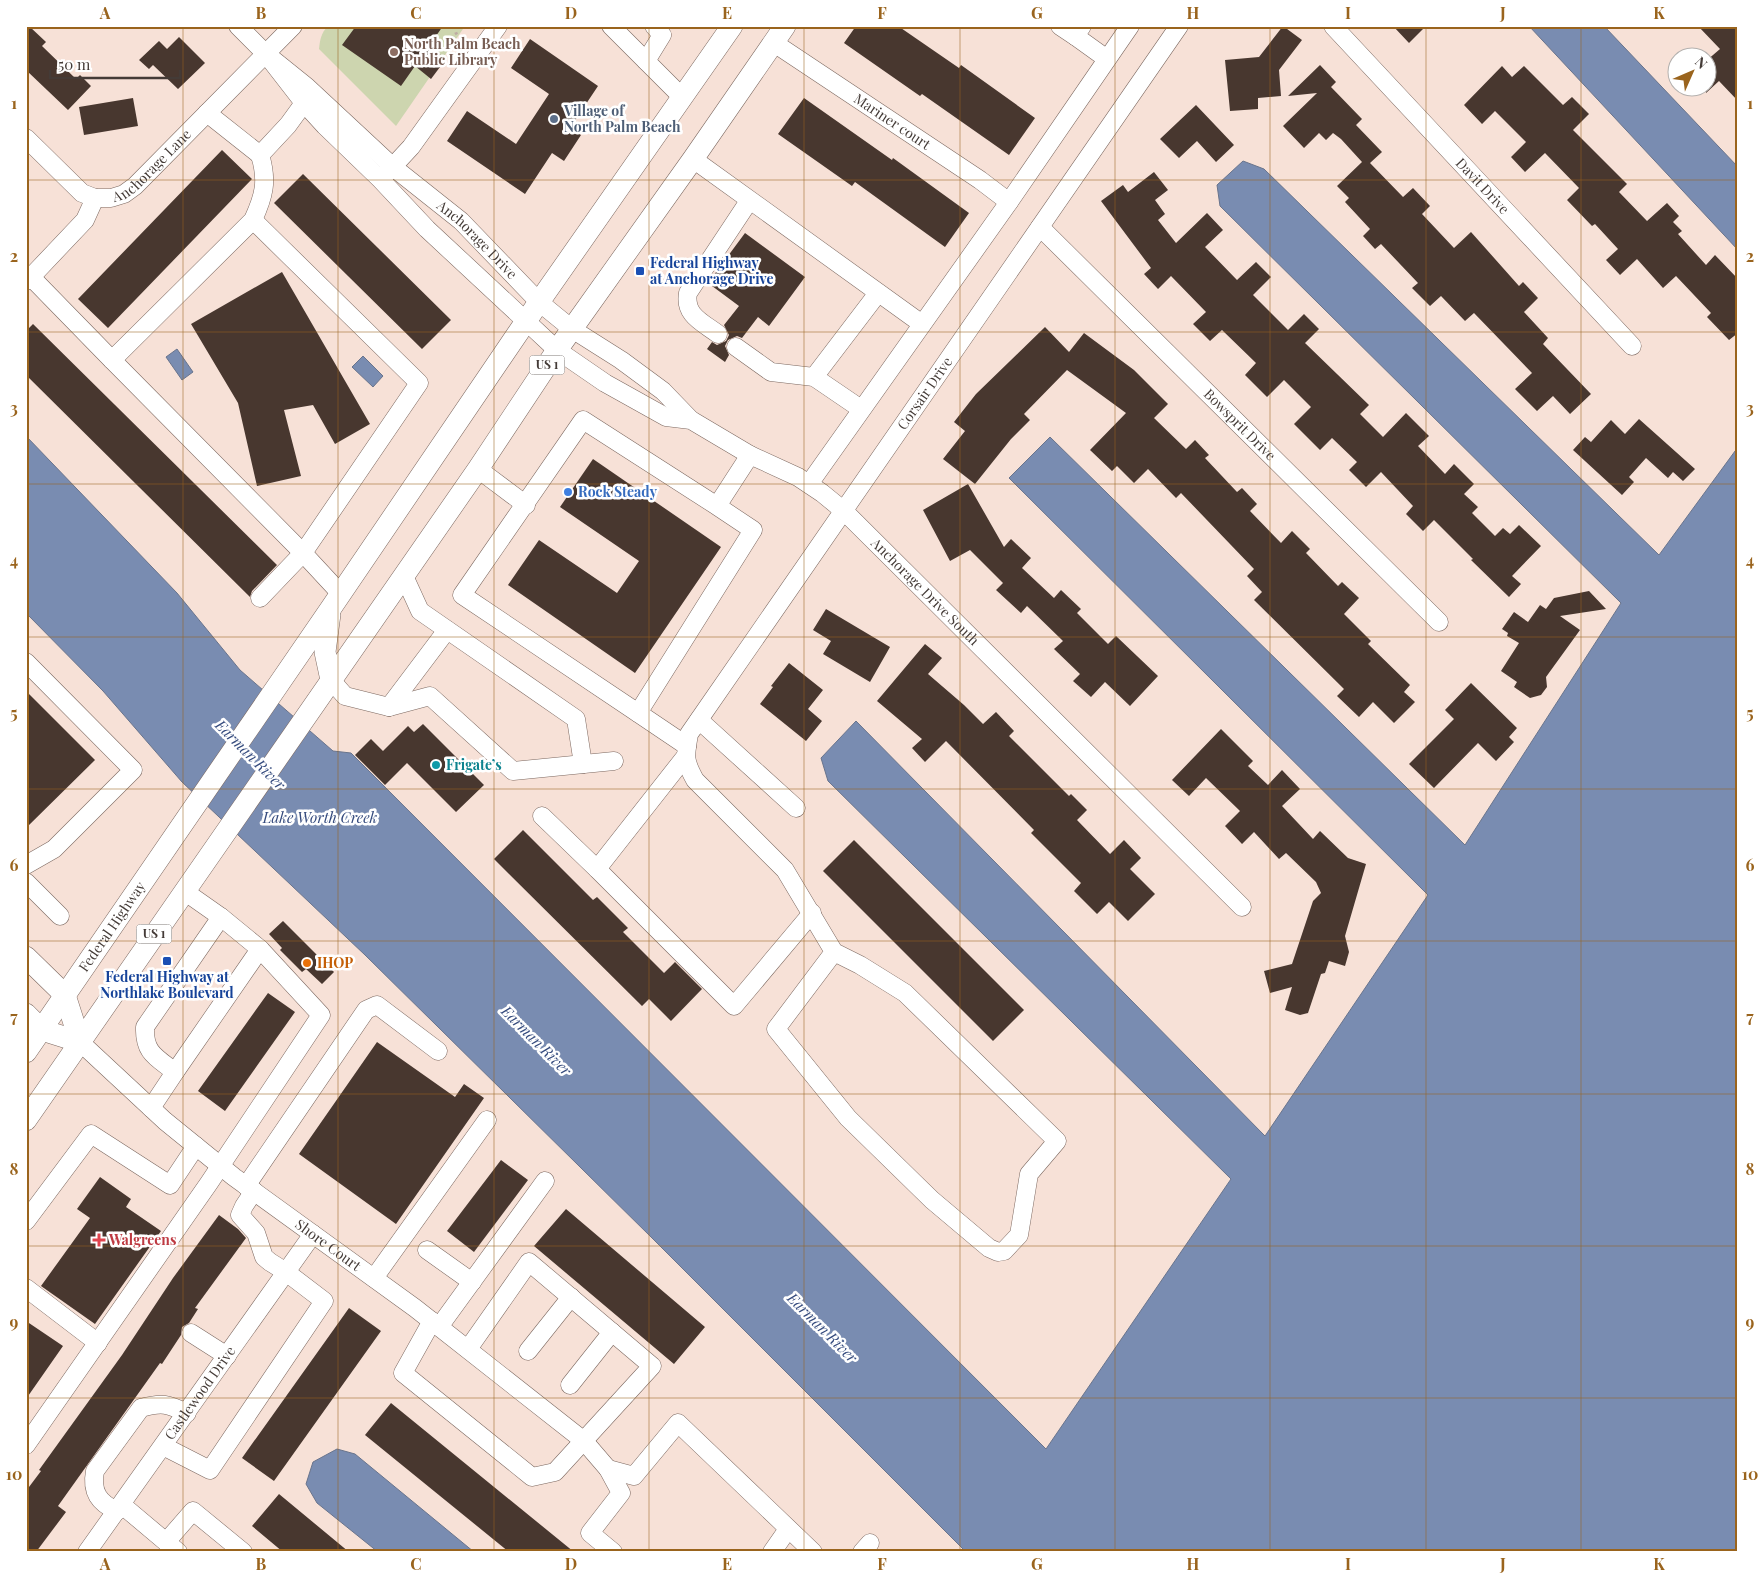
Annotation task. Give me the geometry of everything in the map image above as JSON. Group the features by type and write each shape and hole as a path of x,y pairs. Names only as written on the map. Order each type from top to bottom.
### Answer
{"main road":[{"name":"US 1","path":"336,601 525,322 732,26"},
{"name":"US 1","path":"26,1120 478,469 557,350 780,34"},
{"path":"331,680 325,652 336,601"},
{"name":"Federal Highway","path":"26,1052 336,601"},
{"path":"26,957 65,995 80,1042"},
{"path":"26,1014 42,1030 80,1042"}],"street":[{"name":"Anchorage Drive","path":"238,26 266,54 307,86 393,167 461,222 539,302 572,329 621,360 663,391 691,420"},
{"name":"Anchorage Lane","path":"26,138 82,193 95,198 111,198 124,194 135,186 294,26"},
{"path":"381,180 411,147 498,26"},
{"path":"611,26 682,97"},
{"path":"646,61 662,35 654,26"},
{"path":"809,484 1009,202 1130,26"},
{"name":"Corsair Drive","path":"597,869 686,756 689,734 1179,26"},
{"name":"Davit Drive","path":"1333,26 1632,346"},
{"path":"1072,30 1107,59"},
{"name":"Mariner court","path":"780,34 1009,202"},
{"name":"Anchorage Drive","path":"266,54 304,103 427,229 557,350"},
{"path":"260,155 288,125 304,103"},
{"path":"112,360 253,220 263,196 264,167 260,155 207,114"},
{"path":"693,159 922,324"},
{"path":"95,198 85,220 28,279 112,360 302,553 336,601"},
{"path":"718,334 693,315 688,308 688,293 749,201"},
{"path":"253,220 419,383 302,553 260,598"},
{"name":"Bowsprit Drive","path":"1040,226 1439,622"},
{"path":"814,377 878,293"},
{"path":"736,347 771,372 814,377 861,409"},
{"name":"Anchorage Drive South","path":"557,350 605,383 666,417 691,420 750,455 809,484 822,493 844,511 1242,907"},
{"path":"638,713 753,530 583,420 462,595 638,713 686,756 695,780 785,870 834,952 860,964 906,993 1057,1141 1029,1174 1019,1235 1004,1251 998,1252 989,1248 932,1200 848,1118 776,1029 834,952"},
{"path":"717,506 750,455"},
{"path":"478,469 526,505"},
{"path":"404,576 420,611 576,719 583,764"},
{"path":"389,707 447,630"},
{"path":"26,662 133,770 54,849 26,865"},
{"path":"331,680 345,696 389,707 430,696 513,771 614,761"},
{"path":"699,720 796,808"},
{"path":"542,816 734,1006 812,913"},
{"path":"26,882 60,916"},
{"path":"26,1445 221,1166 321,1015 260,949 221,917 184,891"},
{"path":"175,1072 151,1053 144,1042 145,1027 221,917"},
{"path":"151,1108 260,949"},
{"path":"163,1446 210,1470 324,1301 264,1257 256,1233 240,1215 250,1189 366,1010 378,1004 438,1051"},
{"name":"Shore Court","path":"80,1042 151,1108 250,1189 374,1278 584,1440 608,1470 622,1493 590,1532 613,1552"},
{"path":"374,1278 487,1120"},
{"path":"26,1221 91,1134 170,1185 196,1146"},
{"path":"468,1349 529,1262 652,1366 555,1472 532,1477 403,1373 435,1324 472,1282 545,1182"},
{"name":"Castlewood Drive","path":"95,1549 119,1508 313,1234"},
{"path":"427,1250 472,1282"},
{"path":"26,1288 98,1343"},
{"path":"528,1351 571,1297"},
{"path":"570,1385 612,1332"},
{"path":"191,1333 227,1356"},
{"path":"187,1413 165,1403 142,1408 95,1471 93,1480 95,1492 104,1505 119,1508 172,1547 193,1511 243,1552"},
{"path":"608,1470 634,1476 678,1423 812,1552"},
{"path":"772,1552 788,1529"}],"path":[{"path":"454,26 458,36"}],"green space":[{"path":"328,26 465,26 396,126 319,49 321,37"}],"water":[{"path":"1529,26 1604,26 1666,91 1666,98 1672,98 1738,167 1738,250"},
{"path":"1243,161 1264,169 1659,555 1738,447 1738,1552 966,1552 365,955 182,782 103,691 26,613 26,436 177,593 240,670 333,751 351,753 1046,1449 1231,1179 828,781 821,758 856,721 1265,1136 1428,895 1009,478 1050,437 1465,845 1621,603 1220,206 1217,185"},
{"path":"177,349 193,372 182,380 166,357"},
{"path":"363,356 383,376 373,387 352,367"},
{"path":"337,1449 355,1454 474,1552 378,1552 317,1503 306,1484 313,1462"}],"building":[{"path":"26,26 29,26 46,42 42,46 76,79 80,75 91,86 68,110 26,70"},
{"name":"North Palm Beach Public Library","path":"356,26 443,26 429,46 446,59 431,79 415,66 401,86 342,45"},
{"path":"856,26 898,26 959,68 961,65 1035,118 1009,155 922,94 920,96 844,43"},
{"path":"1283,26 1302,40 1279,70 1281,96 1258,98 1258,109 1230,111 1225,60 1259,57"},
{"path":"1393,26 1426,26 1409,43"},
{"path":"1698,26 1738,26 1738,101 1719,81 1716,84 1716,52 1720,49"},
{"path":"179,37 205,63 178,89 153,65 149,69 139,60 159,41 167,49"},
{"name":"Village of North Palm Beach","path":"530,39 598,86 570,128 581,135 564,161 552,153 525,194 447,141 467,111 516,144 549,94 511,68"},
{"path":"1320,65 1336,82 1331,87 1362,119 1356,125 1382,152 1370,163 1403,197 1413,188 1430,206 1422,214 1454,248 1471,232 1519,286 1523,282 1538,298 1524,312 1548,338 1543,344 1591,394 1570,414 1553,396 1537,411 1515,389 1532,373 1474,313 1465,321 1441,296 1430,306 1412,288 1418,283 1381,244 1375,249 1363,236 1370,229 1345,202 1349,198 1337,186 1362,162 1341,139 1333,133 1326,140 1319,133 1304,148 1283,126 1317,93 1288,96"},
{"path":"1502,66 1512,77 1524,66 1563,105 1572,97 1589,114 1573,130 1627,184 1619,192 1647,221 1667,203 1679,216 1673,222 1682,231 1678,234 1706,265 1715,255 1738,279 1738,333 1729,340 1707,317 1711,313 1676,276 1663,288 1637,259 1620,275 1606,260 1618,249 1595,224 1592,226 1567,200 1579,188 1545,153 1525,172 1511,157 1526,142 1495,111 1482,124 1464,105"},
{"path":"133,98 138,126 84,135 79,107"},
{"path":"804,98 892,160 893,158 969,213 945,247 855,182 852,186 778,134"},
{"path":"1196,105 1234,145 1216,162 1197,141 1179,158 1160,139"},
{"path":"222,150 252,179 108,328 78,299"},
{"path":"1154,172 1168,190 1155,200 1165,214 1158,220 1176,243 1207,213 1223,230 1205,247 1237,280 1256,262 1271,277 1253,295 1288,330 1304,314 1319,329 1305,343 1369,405 1360,414 1383,437 1406,413 1429,436 1418,446 1445,474 1454,464 1474,484 1464,494 1478,507 1472,513 1495,536 1503,528 1510,534 1519,525 1541,546 1512,576 1521,584 1509,597 1434,520 1423,531 1406,514 1413,506 1381,472 1366,487 1349,470 1357,462 1332,438 1320,450 1294,424 1311,407 1284,380 1267,397 1245,375 1256,363 1222,330 1210,341 1193,324 1206,312 1171,276 1158,289 1144,274 1151,268 1101,201 1123,185 1128,192"},
{"path":"303,174 451,320 422,349 274,203"},
{"path":"745,233 805,277 769,326 758,317 742,338 737,336 728,340 725,346 729,355 725,362 707,349 712,342 717,345 726,341 729,335 724,325 739,306 708,283"},
{"path":"282,272 370,424 335,444 313,405 284,410 301,476 257,486 238,403 191,324"},
{"path":"33,324 277,565 252,591 250,597 26,375 26,331"},
{"path":"1045,327 1069,352 1084,333 1134,370 1168,404 1154,418 1186,449 1195,440 1209,455 1205,458 1237,492 1242,488 1257,504 1250,511 1281,543 1292,531 1310,549 1306,553 1338,586 1342,582 1359,598 1344,614 1371,641 1368,644 1410,685 1404,692 1415,702 1394,723 1373,702 1359,717 1337,696 1344,689 1254,600 1262,592 1247,576 1254,569 1181,493 1176,498 1148,469 1134,483 1117,466 1112,471 1090,450 1126,413 1067,370 1024,414 1030,420 1011,439 975,484 943,459 965,431 954,422 976,394"},
{"path":"1639,419 1695,469 1683,481 1673,472 1668,478 1646,458 1629,477 1634,482 1622,495 1573,450 1585,437 1591,442 1611,420 1625,434"},
{"path":"593,459 721,547 635,673 508,585 539,540 617,593 639,561 560,507"},
{"path":"968,484 1004,547 1011,539 1031,558 1022,568 1054,598 1061,590 1081,609 1077,613 1108,644 1116,636 1158,676 1130,706 1105,682 1091,697 1073,681 1080,674 1054,649 1063,641 1027,606 1021,613 996,590 1003,583 970,550 950,561 923,510"},
{"path":"1589,591 1606,609 1560,616 1580,630 1546,677 1547,687 1541,695 1530,698 1514,687 1517,682 1501,671 1519,643 1507,636 1508,633 1502,629 1514,612 1528,622 1540,605 1546,609 1554,598"},
{"path":"826,609 890,647 870,682 823,654 831,641 813,630"},
{"path":"925,644 942,658 928,674 983,724 996,712 1014,731 1009,736 1069,796 1071,794 1087,810 1077,820 1110,854 1124,840 1141,858 1130,869 1155,894 1128,921 1109,902 1097,914 1074,891 1081,883 1031,833 1034,830 946,741 925,762 912,748 922,739 877,701"},
{"path":"789,663 823,690 808,709 822,721 806,741 760,704"},
{"path":"1471,683 1517,728 1509,737 1514,742 1496,761 1478,743 1434,788 1409,764 1454,719 1445,710"},
{"path":"26,691 95,760 26,828"},
{"name":"Frigate’s","path":"423,724 484,785 456,812 407,763 385,785 355,755 371,739 383,751 408,726 414,732"},
{"path":"1221,729 1253,761 1248,766 1268,785 1282,770 1300,789 1282,806 1313,839 1320,831 1348,858 1366,864 1345,936 1349,952 1345,966 1329,961 1325,973 1321,974 1308,1013 1300,1015 1285,1010 1292,987 1270,993 1264,971 1292,964 1313,901 1321,893 1316,882 1286,853 1279,859 1254,832 1242,844 1225,826 1240,811 1206,778 1189,796 1172,780"},
{"path":"523,830 593,900 597,897 628,928 623,932 664,973 675,962 702,989 671,1021 649,999 642,1006 494,859"},
{"path":"854,840 1024,1010 993,1041 823,871"},
{"path":"283,921 334,972 322,984 306,969 302,972 280,950 282,948 269,934"},
{"path":"268,993 295,1012 225,1111 198,1091"},
{"path":"377,1042 455,1097 464,1084 484,1098 396,1224 299,1154"},
{"path":"501,1160 528,1180 474,1252 447,1231"},
{"name":"Walgreens","path":"100,1177 131,1199 126,1207 161,1231 95,1324 41,1286 90,1218 77,1209"},
{"path":"566,1209 705,1327 674,1364 534,1246"},
{"path":"219,1215 238,1229 246,1238 195,1308 198,1309 189,1323 182,1327 181,1335 162,1364 160,1363 58,1506 66,1512 36,1552 26,1552 26,1491 122,1355 173,1278"},
{"path":"349,1308 381,1331 274,1481 242,1458"},
{"path":"26,1321 63,1346 26,1399"},
{"path":"391,1403 574,1552 509,1552 365,1435"},
{"path":"279,1494 349,1552 283,1552 252,1526"}],"place":[{"name":"North Palm Beach Public Library","path":"394,52"},
{"name":"Village of North Palm Beach","path":"554,119"},
{"name":"Federal Highway at Anchorage Drive","path":"640,271"},
{"name":"Rock Steady","path":"568,492"},
{"name":"Frigate’s","path":"436,765"},
{"name":"Federal Highway at Northlake Boulevard","path":"167,961"},
{"name":"IHOP","path":"307,963"},
{"name":"Walgreens","path":"99,1240"}],"water label":[{"name":"Earman River","path":"250,755"},
{"name":"Lake Worth Creek","path":"320,818"},
{"name":"Earman River","path":"536,1041"},
{"name":"Earman River","path":"822,1328"}]}
